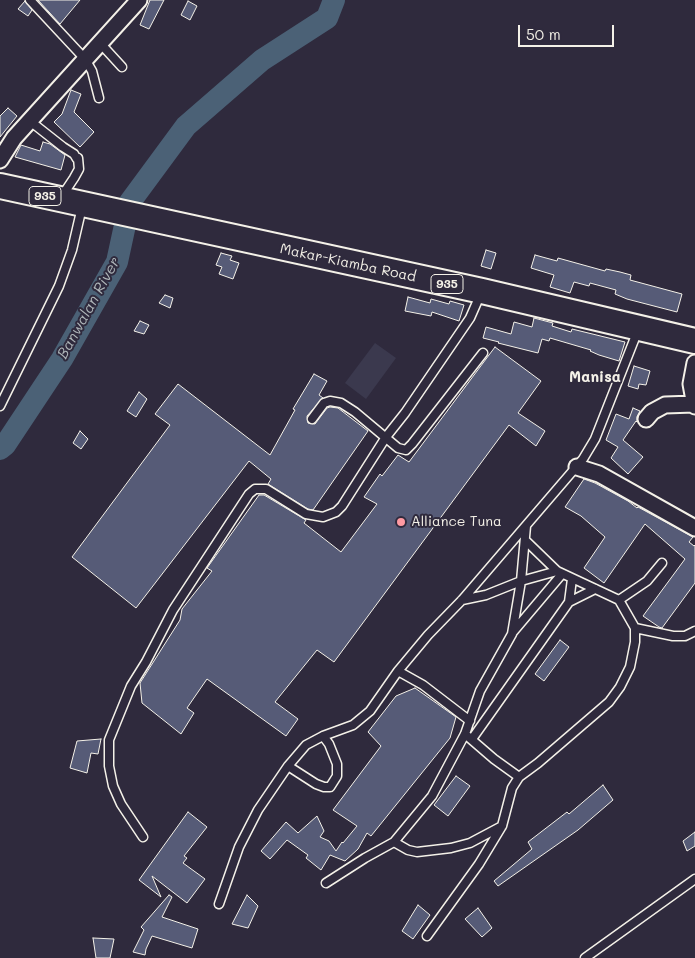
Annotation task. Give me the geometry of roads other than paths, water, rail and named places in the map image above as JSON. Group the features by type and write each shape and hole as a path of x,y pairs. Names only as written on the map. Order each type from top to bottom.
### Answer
{"main road":[{"name":"Makar-Kiamba Road","path":"0,186 482,291 695,341"}],"street":[{"path":"0,160 14,138 139,0"},
{"path":"646,419 652,412 665,405 695,405 691,384 695,363"},
{"path":"576,467 599,474 695,528"}],"lane":[{"path":"30,0 85,59 92,71 99,98"},
{"path":"100,43 122,67"},
{"path":"30,121 78,158 79,168 59,199"},
{"path":"0,406 59,286 87,206"},
{"path":"143,837 121,804 113,786 109,766 109,740 131,686 146,662 173,610 249,494 255,489 266,489 306,514 316,517 330,515 342,506 386,437 405,413 470,318 482,291"},
{"path":"219,904 239,848 254,817 288,766 306,745 362,720 398,671 428,635 462,600 576,467 595,439 639,328"},
{"path":"312,419 324,403 334,401 355,412 401,449 408,449 483,353"},
{"path":"512,634 521,581 526,526"},
{"path":"427,936 474,872 502,826 512,788 519,777 609,702 620,687 630,667 635,642 635,628 619,600 559,572 525,540"},
{"path":"619,600 647,581 662,563"},
{"path":"462,600 486,595 521,581 559,572"},
{"path":"469,737 470,720 480,691 512,634 559,572"},
{"path":"569,602 572,579"},
{"path":"326,883 394,842 432,796 469,737 569,602 595,590"},
{"path":"635,628 673,636 685,636 695,631"},
{"path":"398,671 423,685 470,720"},
{"path":"288,766 316,784 330,787 337,776 337,764 329,744 323,736"},
{"path":"469,737 494,759 519,777"},
{"path":"394,842 408,850 417,852 451,848 470,843 502,826"},
{"path":"585,958 695,878"}],"waterway":[{"name":"Banwalan River","path":"0,449 5,445 62,359 117,262 130,202 186,126 262,60 327,18 334,0"}],"place":[{"name":"Alliance Tuna","path":"401,522"}],"district":[{"name":"Manisa","path":"595,377"}]}
